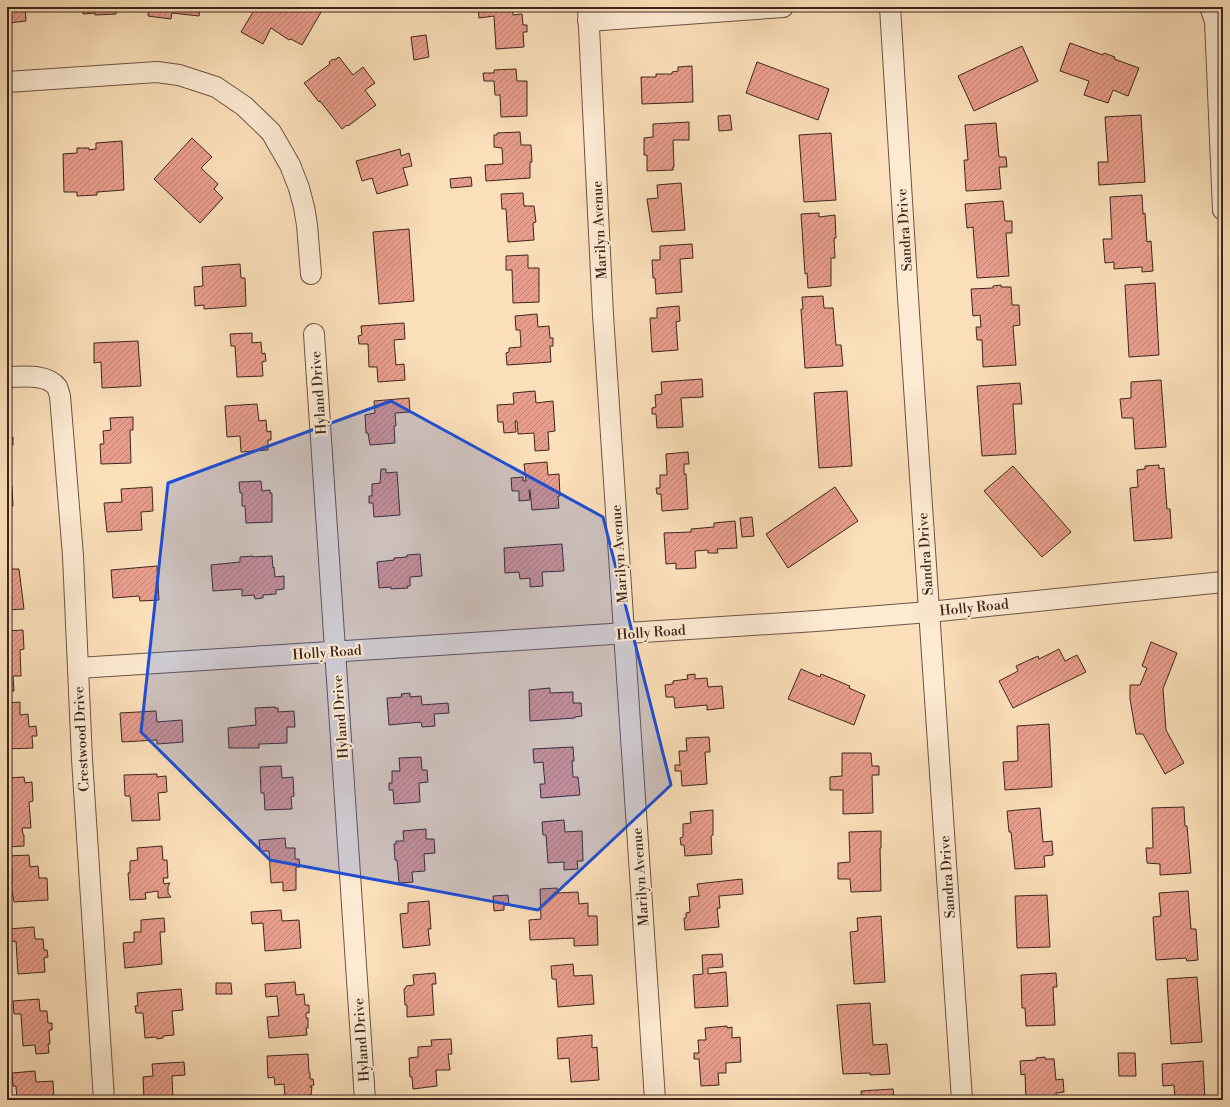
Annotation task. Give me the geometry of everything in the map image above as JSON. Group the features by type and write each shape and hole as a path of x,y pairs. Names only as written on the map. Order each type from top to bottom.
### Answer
{"street":[{"path":"588,14 783,7"},
{"name":"Sandra Drive","path":"890,7 962,1100"},
{"path":"1210,7 1215,21 1223,210"},
{"name":"Marilyn Avenue","path":"588,14 604,315 655,1100"},
{"path":"7,82 156,72 179,75 216,87 244,106 271,132 290,165 304,207 311,274"},
{"name":"Hyland Drive","path":"314,334 365,1100"},
{"name":"Crestwood Drive","path":"7,377 43,378 57,387 60,396 73,556 82,759 104,1100"},
{"name":"Holly Road","path":"78,668 624,634 929,612 1223,582"}],"highlighted area":[{"path":"391,401 603,517 671,785 538,910 270,860 141,732 168,483"}],"building":[{"path":"7,7 25,7 26,21 8,23 7,27"},
{"path":"83,7 116,7 116,14 83,14"},
{"path":"149,7 200,7 199,16 172,13 171,19 148,16"},
{"path":"256,7 324,7 302,45 291,39 289,40 271,28 263,44 241,32"},
{"path":"478,7 513,7 513,15 522,14 523,25 527,25 527,32 523,32 524,47 496,49 494,16 479,18"},
{"path":"426,35 429,57 414,60 411,37"},
{"path":"1070,43 1103,55 1104,53 1115,57 1114,59 1139,68 1128,96 1113,90 1108,103 1084,95 1089,81 1060,71"},
{"path":"1022,46 1038,81 974,111 958,76"},
{"path":"339,57 353,75 363,67 375,83 365,90 376,105 342,129 304,83 330,64 329,62 333,59 334,60"},
{"path":"757,62 829,89 818,120 746,93"},
{"path":"692,66 693,102 642,104 641,77 656,77 656,74 672,74 672,72 678,71 678,67"},
{"path":"516,69 517,81 527,81 527,116 501,117 500,95 495,95 494,81 484,81 483,73 494,73 494,70"},
{"path":"730,115 732,130 719,131 718,116"},
{"path":"1141,115 1145,182 1099,185 1098,162 1108,162 1105,117"},
{"path":"689,122 689,140 673,140 673,170 647,171 647,155 644,155 644,138 653,137 653,124"},
{"path":"996,123 999,157 1006,157 1007,167 999,167 1001,189 966,191 964,160 968,160 965,125"},
{"path":"520,132 521,145 531,145 532,162 530,162 530,178 486,181 485,165 503,164 502,148 494,147 494,135 497,135 497,133"},
{"path":"831,133 836,200 804,202 799,135"},
{"path":"192,138 212,157 201,168 218,184 214,189 223,198 200,223 154,179"},
{"path":"122,141 124,190 97,192 97,195 77,196 77,192 64,192 63,154 77,153 77,148 89,148 89,150 96,149 96,143"},
{"path":"400,149 401,156 409,153 412,166 403,168 408,185 377,194 372,178 362,181 356,161"},
{"path":"471,177 472,186 451,188 450,179"},
{"path":"681,183 685,230 652,232 647,199 658,198 657,185"},
{"path":"523,193 524,206 534,206 536,222 533,223 534,240 508,242 506,209 502,209 501,194"},
{"path":"1142,195 1147,242 1151,241 1153,271 1142,272 1142,267 1114,269 1114,262 1105,263 1103,239 1112,239 1110,197"},
{"path":"1003,201 1005,221 1012,221 1012,233 1006,233 1009,276 977,278 973,227 967,228 965,204"},
{"path":"819,213 819,217 835,215 835,258 831,258 831,286 808,288 807,273 805,274 801,214"},
{"path":"409,229 414,301 379,304 373,232"},
{"path":"692,244 693,258 680,259 682,292 656,294 652,260 660,260 660,246"},
{"path":"528,255 528,268 539,268 539,302 513,303 512,270 506,270 506,256"},
{"path":"240,264 241,278 245,278 246,306 204,309 204,305 195,306 194,287 203,286 202,267"},
{"path":"1155,283 1159,355 1129,357 1125,285"},
{"path":"1001,285 1001,287 1011,287 1012,305 1019,305 1020,325 1013,326 1016,365 983,367 982,340 977,340 976,327 981,327 980,315 973,316 971,289 993,288 993,286"},
{"path":"823,296 824,308 833,308 836,345 841,345 843,366 805,368 801,309 803,309 802,297"},
{"path":"679,306 680,321 676,322 678,350 652,352 650,318 657,318 657,308"},
{"path":"537,314 538,327 549,326 550,338 553,338 553,346 550,346 551,362 507,365 506,353 509,352 509,348 521,347 520,330 516,330 515,316"},
{"path":"404,323 405,339 394,340 396,365 404,364 405,380 378,382 377,367 369,367 368,344 359,344 358,336 362,335 361,326"},
{"path":"252,333 252,343 261,342 262,354 265,353 266,361 262,362 263,376 237,377 235,346 231,346 230,334"},
{"path":"138,341 141,386 102,388 101,362 94,363 94,343"},
{"path":"702,379 703,397 681,398 683,427 657,428 656,414 652,414 652,408 656,407 655,395 662,394 661,382"},
{"path":"1161,380 1166,447 1135,449 1133,418 1122,418 1120,399 1131,398 1131,382"},
{"path":"1020,383 1022,404 1013,404 1016,454 982,456 977,386"},
{"path":"535,391 536,403 553,401 555,431 548,432 549,450 535,451 534,433 518,434 517,421 515,421 516,432 504,433 503,422 498,422 497,405 514,404 513,393"},
{"path":"847,391 852,466 819,468 814,393"},
{"path":"409,398 410,412 395,413 395,443 370,445 368,433 366,433 365,415 375,413 374,401"},
{"path":"257,404 259,421 266,420 267,432 271,431 271,440 268,440 268,450 241,452 240,436 227,437 225,406"},
{"path":"133,417 133,430 130,430 131,463 101,464 100,444 104,444 103,431 111,430 110,418"},
{"path":"7,427 9,438 13,437 13,445 9,445 9,474 7,474"},
{"path":"688,452 689,464 684,464 684,474 686,474 688,509 662,511 661,494 657,494 656,488 660,488 660,475 667,475 666,454"},
{"path":"547,462 548,475 559,474 559,508 532,510 530,490 530,500 519,501 519,491 512,491 511,478 523,477 523,481 526,481 524,464"},
{"path":"1159,465 1159,469 1164,468 1167,509 1170,509 1172,538 1134,541 1130,488 1138,487 1137,470 1145,469 1145,466"},
{"path":"1013,466 1071,532 1042,557 984,491"},
{"path":"381,469 386,469 386,473 397,472 400,515 374,517 373,503 369,503 369,496 372,496 372,484 380,483"},
{"path":"261,481 262,491 270,490 270,493 272,493 272,522 246,523 245,506 242,506 242,493 240,493 239,482"},
{"path":"12,486 13,506 8,506 10,532 8,533 9,542 7,542 7,487"},
{"path":"152,487 153,511 141,512 142,530 107,532 104,503 122,502 121,489"},
{"path":"835,487 858,521 788,568 766,534"},
{"path":"752,517 754,536 742,537 740,518"},
{"path":"735,521 737,548 717,549 718,553 708,553 708,550 695,551 696,568 676,569 676,563 666,564 664,533 691,532 691,529 714,527 714,523"},
{"path":"562,544 564,571 542,572 543,586 530,587 530,578 520,579 519,572 505,573 504,548"},
{"path":"420,554 422,576 410,577 410,586 407,586 408,588 379,588 377,562 407,557 407,555"},
{"path":"272,556 275,577 284,576 284,589 276,590 276,594 263,595 263,598 255,599 254,595 242,596 242,589 213,591 211,565 240,562 240,557"},
{"path":"10,558 12,569 19,569 24,609 7,610 7,559"},
{"path":"157,566 159,600 140,601 139,596 113,598 111,570"},
{"path":"23,630 24,649 20,650 21,676 13,676 14,691 7,691 7,631"},
{"path":"1151,642 1177,653 1163,689 1166,730 1184,763 1165,774 1143,734 1136,734 1130,699 1130,685 1140,685 1147,668 1142,666"},
{"path":"1059,649 1065,661 1077,655 1086,672 1013,708 999,681 1018,671 1016,666 1038,656 1039,659"},
{"path":"801,669 820,677 821,674 850,686 849,688 865,695 854,725 788,699"},
{"path":"695,674 695,679 707,678 708,687 722,686 724,708 707,710 707,705 675,708 674,697 666,697 665,685 673,684 673,681 688,679 687,675"},
{"path":"550,688 550,693 573,692 573,703 581,703 582,716 575,718 530,721 529,690"},
{"path":"410,693 410,697 421,696 422,705 448,703 449,713 434,714 435,726 422,727 421,722 389,725 387,698 402,697 401,694"},
{"path":"20,702 20,715 28,714 29,727 36,726 37,736 32,736 33,748 7,749 7,703"},
{"path":"255,708 278,708 278,712 294,711 295,727 287,727 287,743 259,744 259,748 229,748 228,728 256,725"},
{"path":"156,711 157,722 182,720 183,742 157,744 157,740 122,742 120,713"},
{"path":"1049,724 1052,787 1005,790 1003,762 1018,761 1017,726"},
{"path":"709,737 710,752 705,752 707,784 682,786 681,771 675,771 675,765 680,765 679,751 687,751 686,738"},
{"path":"573,747 573,777 578,777 580,795 541,798 540,784 545,784 543,762 534,763 533,749"},
{"path":"842,753 871,753 872,766 879,766 879,775 872,775 873,813 843,814 843,790 830,790 830,777 842,776"},
{"path":"421,757 422,770 427,770 428,782 419,783 420,802 394,804 393,790 389,790 389,783 392,783 392,771 400,771 399,758"},
{"path":"281,766 282,778 293,777 294,796 291,797 292,809 265,810 264,793 261,793 260,767"},
{"path":"157,774 157,777 166,776 167,792 158,793 160,820 132,821 130,796 125,796 124,775"},
{"path":"24,777 25,783 32,782 33,801 29,802 31,828 22,828 24,835 24,846 7,847 7,778"},
{"path":"1184,807 1191,873 1160,875 1160,864 1147,863 1146,848 1153,848 1152,808"},
{"path":"1040,808 1043,842 1052,841 1053,855 1044,856 1045,867 1015,869 1007,811"},
{"path":"713,810 713,835 711,836 712,854 685,856 684,845 681,845 680,838 683,837 683,824 691,823 690,812"},
{"path":"564,820 565,832 582,831 583,861 577,861 578,869 564,870 564,862 548,863 546,835 543,835 542,822"},
{"path":"426,829 426,839 434,839 435,853 424,854 425,871 412,872 413,882 399,883 394,844 396,844 396,841 404,841 403,831"},
{"path":"881,831 881,891 851,892 850,879 838,879 838,863 850,862 849,832"},
{"path":"285,838 286,848 295,848 295,859 299,859 300,867 296,867 296,890 283,891 283,882 271,883 269,851 260,851 259,840"},
{"path":"162,846 163,860 167,860 168,878 163,878 164,884 170,883 168,886 168,893 171,897 158,898 158,891 145,893 146,899 130,900 128,873 130,873 130,861 138,860 137,848"},
{"path":"29,855 30,867 38,866 39,878 47,878 48,900 14,902 12,891 8,892 8,884 12,884 12,869 7,869 7,856"},
{"path":"742,879 743,894 719,896 720,908 717,908 719,927 685,930 684,918 686,918 686,913 690,912 689,897 699,896 697,884"},
{"path":"557,888 558,893 578,892 579,904 588,903 588,916 597,916 598,945 574,946 574,938 530,940 529,920 541,919 540,889"},
{"path":"1188,891 1191,929 1196,929 1198,960 1187,961 1186,958 1156,960 1153,917 1161,916 1159,893"},
{"path":"508,895 509,905 504,905 504,910 494,911 493,896"},
{"path":"1047,895 1050,947 1017,948 1015,896"},
{"path":"429,901 431,929 428,929 430,945 403,948 400,914 408,913 408,903"},
{"path":"281,910 282,921 299,920 301,948 265,951 263,923 252,924 251,912"},
{"path":"881,916 885,982 854,984 850,932 858,931 857,918"},
{"path":"164,918 165,932 160,932 162,964 125,968 123,943 134,942 134,932 141,932 141,920"},
{"path":"34,927 35,939 43,939 44,950 47,950 48,957 44,958 45,972 18,974 16,941 10,942 9,929"},
{"path":"722,954 723,967 708,968 708,974 726,972 728,1006 695,1008 693,975 703,974 702,955"},
{"path":"573,964 574,976 592,975 594,1004 558,1007 556,979 552,979 551,966"},
{"path":"435,973 436,984 432,984 434,1015 407,1017 407,1005 405,1005 404,989 406,986 414,985 413,975"},
{"path":"1056,973 1057,987 1053,987 1055,1025 1026,1026 1025,1008 1022,1008 1021,975"},
{"path":"1197,977 1202,1042 1171,1044 1167,979"},
{"path":"295,982 296,995 304,994 305,1005 309,1005 309,1013 306,1013 306,1018 308,1018 308,1028 306,1028 307,1035 269,1038 267,1017 279,1016 277,996 266,997 265,984"},
{"path":"216,983 231,983 232,994 216,994"},
{"path":"181,989 183,1010 172,1011 174,1035 163,1036 163,1038 157,1039 157,1037 145,1038 143,1013 136,1013 135,1006 138,1006 137,993"},
{"path":"39,999 40,1011 47,1011 48,1023 52,1023 52,1030 49,1030 49,1053 36,1054 35,1045 23,1046 21,1014 14,1014 13,1001"},
{"path":"870,1003 873,1045 887,1044 890,1074 843,1074 837,1005"},
{"path":"727,1026 727,1028 732,1027 732,1038 740,1037 741,1062 726,1063 726,1073 718,1073 719,1085 701,1086 699,1059 694,1059 694,1053 699,1053 698,1040 706,1040 705,1028"},
{"path":"592,1035 592,1048 597,1047 599,1080 571,1082 569,1058 558,1059 557,1038"},
{"path":"451,1039 452,1054 448,1054 450,1070 436,1070 437,1086 413,1089 412,1077 410,1077 409,1058 418,1057 418,1047 432,1046 431,1040"},
{"path":"1118,1053 1135,1053 1136,1076 1119,1076"},
{"path":"308,1054 310,1079 313,1079 314,1085 310,1086 312,1087 311,1095 285,1097 284,1084 275,1085 274,1077 268,1078 267,1056"},
{"path":"1045,1057 1045,1059 1054,1059 1056,1080 1063,1079 1064,1092 1056,1093 1057,1100 1026,1100 1025,1074 1021,1075 1020,1061 1036,1060 1036,1058"},
{"path":"1203,1061 1205,1100 1175,1100 1174,1085 1163,1086 1162,1064"},
{"path":"184,1062 185,1075 172,1076 173,1100 144,1099 143,1077 153,1076 152,1064"},
{"path":"35,1071 36,1082 53,1081 54,1100 17,1100 16,1086 13,1086 12,1073"},
{"path":"893,1089 894,1100 862,1100 861,1091"},
{"path":"748,1097 748,1100 710,1100 710,1099"}]}
